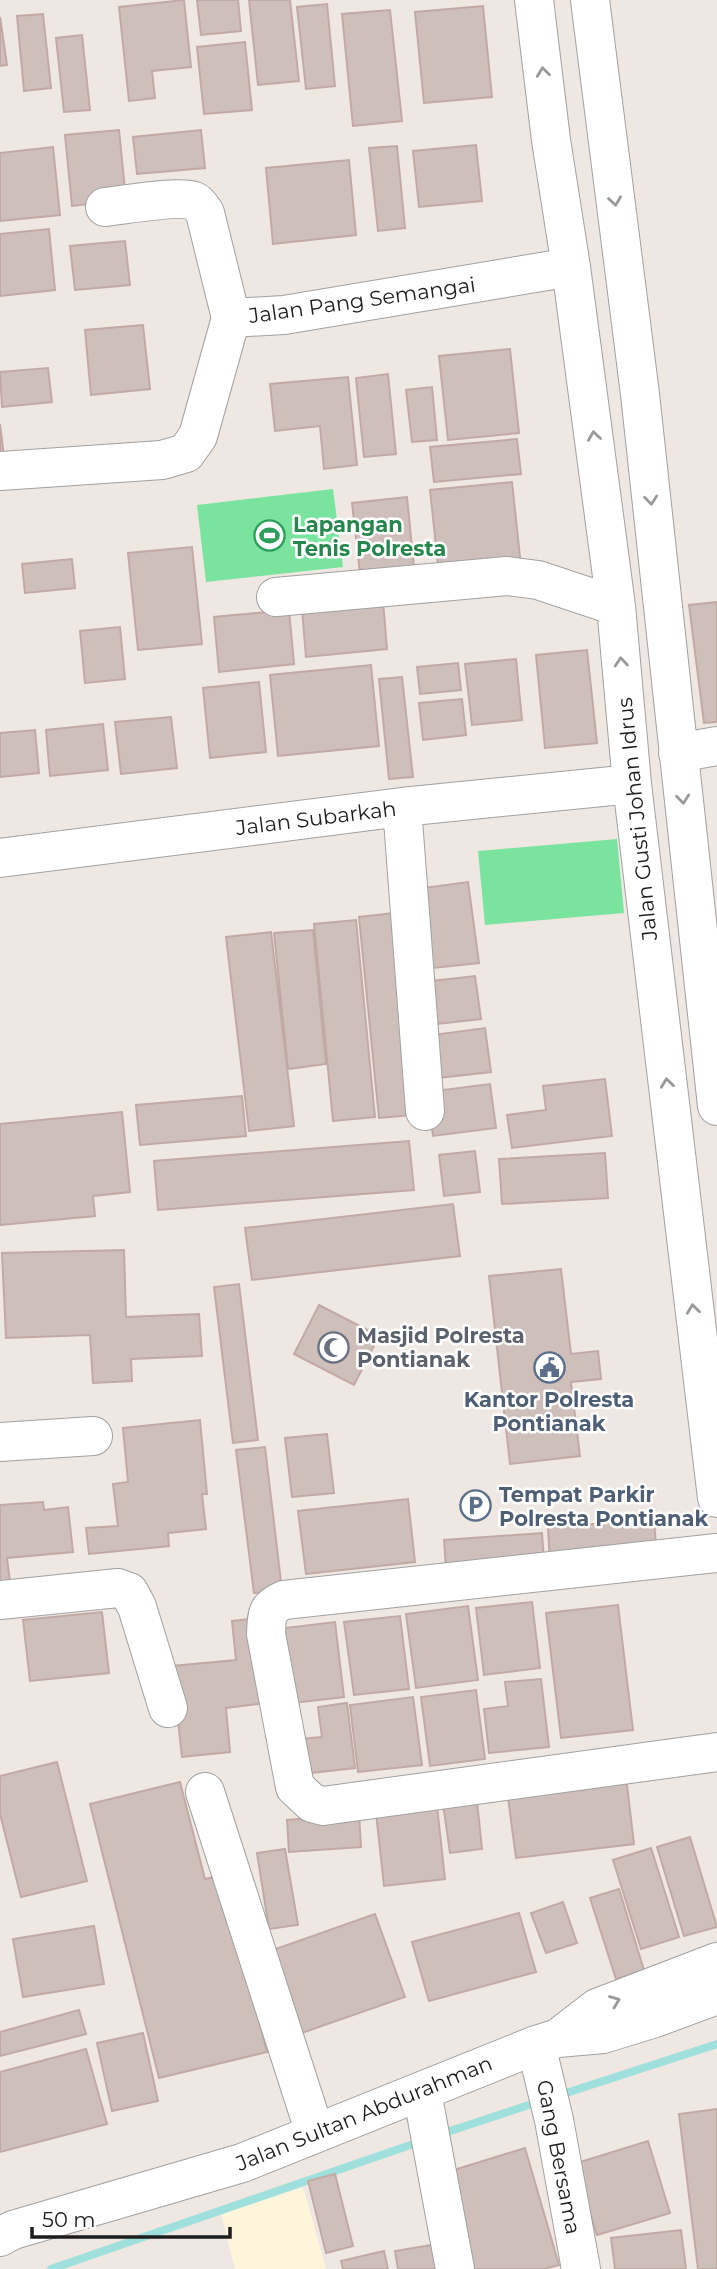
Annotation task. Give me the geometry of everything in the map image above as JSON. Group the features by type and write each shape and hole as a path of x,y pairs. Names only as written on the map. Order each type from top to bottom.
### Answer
{"street":[{"name":"Jalan Gusti Johan Idrus","path":"534,0 616,606 632,784 709,1362 717,1498"},
{"path":"590,0 640,394 717,1106"},
{"path":"551,140 606,134"},
{"path":"105,207 195,201 205,213 230,318"},
{"name":"Jalan Pang Semangai","path":"0,471 162,460 186,453 198,436 230,318 284,315 571,267"},
{"path":"276,597 507,576 538,580 616,606"},
{"path":"678,753 717,746"},
{"name":"Jalan Subarkah","path":"0,858 402,807 632,784"},
{"path":"402,807 425,1111"},
{"path":"0,1443 93,1436"},
{"path":"717,1553 284,1600 274,1605 268,1614 266,1634 295,1787 312,1803 323,1806 717,1752"},
{"path":"0,1600 118,1588 129,1592 137,1607 168,1708"},
{"path":"205,1791 315,2133"},
{"name":"Jalan Sultan Abdurahman","path":"4,2232 242,2163 422,2092 546,2054 597,2008 717,1962"},
{"path":"546,2054 717,1995"},
{"name":"Gang Bersama","path":"546,2054 554,2120 581,2269"},
{"path":"422,2092 455,2269"}],"shaded area":[{"path":"303,2187 326,2269 235,2269 221,2214"}],"green space":[{"name":"Lapangan Tenis Polresta","path":"333,489 343,567 206,582 197,505"},
{"path":"617,839 624,913 485,925 478,851"}],"building":[{"path":"184,0 191,67 152,71 155,98 129,101 119,7"},
{"path":"197,0 238,0 241,31 201,35"},
{"path":"249,0 290,0 299,81 258,85"},
{"path":"327,4 335,86 306,89 297,7"},
{"path":"483,6 492,97 424,103 415,12"},
{"path":"390,10 402,121 353,126 342,14"},
{"path":"43,14 51,88 24,91 17,16"},
{"path":"0,17 7,65 0,66"},
{"path":"82,35 90,110 64,112 56,38"},
{"path":"245,42 252,110 204,114 197,47"},
{"path":"119,130 126,200 72,206 65,135"},
{"path":"201,130 205,168 137,174 133,137"},
{"path":"476,145 482,201 419,207 413,151"},
{"path":"397,146 405,228 378,231 369,148"},
{"path":"53,147 60,215 0,221 0,153"},
{"path":"349,160 356,235 273,244 266,168"},
{"path":"49,229 55,290 0,296 0,234"},
{"path":"125,241 130,285 75,290 70,246"},
{"path":"143,325 150,389 91,395 85,330"},
{"path":"510,349 519,433 448,440 439,356"},
{"path":"48,368 52,402 2,407 0,372"},
{"path":"388,374 396,454 364,457 356,378"},
{"path":"348,377 357,465 324,469 320,426 275,431 270,384"},
{"path":"432,387 437,440 412,442 406,390"},
{"path":"0,424 5,465 0,465"},
{"path":"517,439 521,474 434,482 430,447"},
{"path":"512,482 521,566 439,574 430,490"},
{"path":"407,497 415,577 361,582 352,503"},
{"path":"192,547 202,644 138,650 128,553"},
{"path":"72,559 75,588 25,593 22,564"},
{"path":"383,601 387,649 306,657 302,609"},
{"path":"717,602 717,722 704,723 689,605"},
{"path":"289,610 294,664 219,672 214,617"},
{"path":"120,627 125,679 85,683 80,631"},
{"path":"587,650 597,743 545,748 536,655"},
{"path":"516,659 522,720 472,725 465,664"},
{"path":"458,663 461,690 420,694 417,667"},
{"path":"371,665 379,746 278,756 270,675"},
{"path":"402,677 413,777 389,779 379,679"},
{"path":"259,682 266,752 210,758 203,688"},
{"path":"462,699 466,735 423,740 419,703"},
{"path":"171,717 177,768 121,774 115,722"},
{"path":"103,724 108,770 50,776 46,730"},
{"path":"35,730 39,773 0,777 0,733"},
{"path":"468,882 479,963 433,968 423,888"},
{"path":"403,912 424,1114 379,1118 359,917"},
{"path":"356,920 375,1117 333,1121 314,924"},
{"path":"313,930 326,1064 288,1069 274,933"},
{"path":"271,932 294,1126 249,1131 226,937"},
{"path":"475,976 481,1019 428,1025 423,982"},
{"path":"485,1028 491,1072 430,1079 425,1036"},
{"path":"605,1079 612,1136 512,1148 507,1115 546,1110 543,1086"},
{"path":"490,1084 496,1128 433,1136 427,1092"},
{"path":"242,1096 246,1136 140,1145 136,1105"},
{"path":"122,1112 130,1192 93,1196 95,1216 0,1225 0,1124"},
{"path":"409,1141 414,1190 158,1210 154,1161"},
{"path":"475,1151 480,1192 444,1196 439,1155"},
{"path":"605,1153 608,1198 502,1204 499,1159"},
{"path":"453,1204 460,1256 252,1280 245,1228"},
{"path":"124,1250 126,1317 199,1314 202,1356 131,1359 132,1381 93,1383 90,1335 6,1338 2,1253"},
{"name":"Kantor Polresta Pontianak","path":"561,1269 571,1354 598,1351 601,1379 571,1382 580,1456 510,1464 489,1276"},
{"path":"239,1284 258,1440 233,1443 214,1287"},
{"path":"319,1305 379,1336 354,1385 294,1354"},
{"path":"200,1420 207,1494 202,1494 206,1529 168,1533 169,1546 89,1554 86,1528 118,1526 113,1484 128,1482 123,1428"},
{"path":"327,1434 334,1493 292,1497 285,1438"},
{"path":"265,1447 282,1590 254,1593 236,1450"},
{"path":"408,1499 415,1562 306,1574 298,1511"},
{"path":"43,1502 44,1510 68,1507 73,1552 7,1558 11,1590 0,1591 0,1505"},
{"path":"654,1520 657,1557 550,1565 548,1527"},
{"path":"542,1533 544,1562 446,1569 444,1540"},
{"path":"532,1602 540,1668 484,1675 476,1608"},
{"path":"618,1605 633,1730 561,1738 546,1613"},
{"path":"468,1606 478,1680 416,1688 406,1614"},
{"path":"102,1612 109,1673 30,1681 23,1620"},
{"path":"400,1616 409,1689 354,1695 344,1622"},
{"path":"258,1618 267,1703 226,1708 230,1752 182,1757 172,1666 236,1660 232,1621"},
{"path":"335,1622 344,1697 285,1704 276,1629"},
{"path":"541,1679 549,1747 489,1753 484,1709 508,1706 505,1682"},
{"path":"476,1690 485,1759 430,1766 421,1697"},
{"path":"413,1697 422,1765 358,1772 350,1705"},
{"path":"347,1703 355,1768 294,1775 290,1740 322,1737 318,1707"},
{"path":"57,1762 87,1881 21,1897 0,1814 0,1776"},
{"path":"626,1777 634,1844 516,1858 507,1790"},
{"path":"180,1782 205,1879 223,1875 267,2052 159,2078 90,1804"},
{"path":"477,1801 482,1849 450,1853 443,1804"},
{"path":"437,1806 445,1879 384,1886 376,1813"},
{"path":"359,1814 361,1847 289,1852 287,1820"},
{"path":"690,1837 717,1927 684,1936 657,1847"},
{"path":"651,1848 679,1937 641,1949 613,1860"},
{"path":"285,1849 298,1925 269,1929 257,1853"},
{"path":"619,1889 644,1970 616,1979 590,1898"},
{"path":"563,1902 577,1943 546,1953 531,1913"},
{"path":"519,1913 536,1972 429,2001 412,1942"},
{"path":"375,1914 405,1997 296,2035 267,1952"},
{"path":"94,1926 104,1984 23,1997 13,1939"},
{"path":"79,2010 86,2034 0,2056 0,2032"},
{"path":"143,2033 158,2101 112,2111 97,2043"},
{"path":"86,2049 107,2124 0,2152 0,2072"},
{"path":"717,2109 717,2269 698,2269 679,2114"},
{"path":"648,2141 670,2213 597,2235 574,2164"},
{"path":"525,2148 559,2265 543,2269 472,2269 454,2170"},
{"path":"335,2174 353,2246 326,2253 308,2181"},
{"path":"681,2230 686,2269 615,2269 611,2238"},
{"path":"444,2243 448,2269 398,2269 395,2251"},
{"path":"384,2251 388,2269 343,2269 341,2261"}],"waterway":[{"path":"557,2096 717,2044"},
{"path":"441,2134 538,2102"},
{"path":"51,2269 422,2141"}],"place":[{"name":"Lapangan Tenis Polresta","path":"270,536"},
{"name":"Masjid Polresta Pontianak","path":"334,1347"},
{"name":"Kantor Polresta Pontianak","path":"549,1367"},
{"name":"Tempat Parkir Polresta Pontianak","path":"476,1506"}]}
